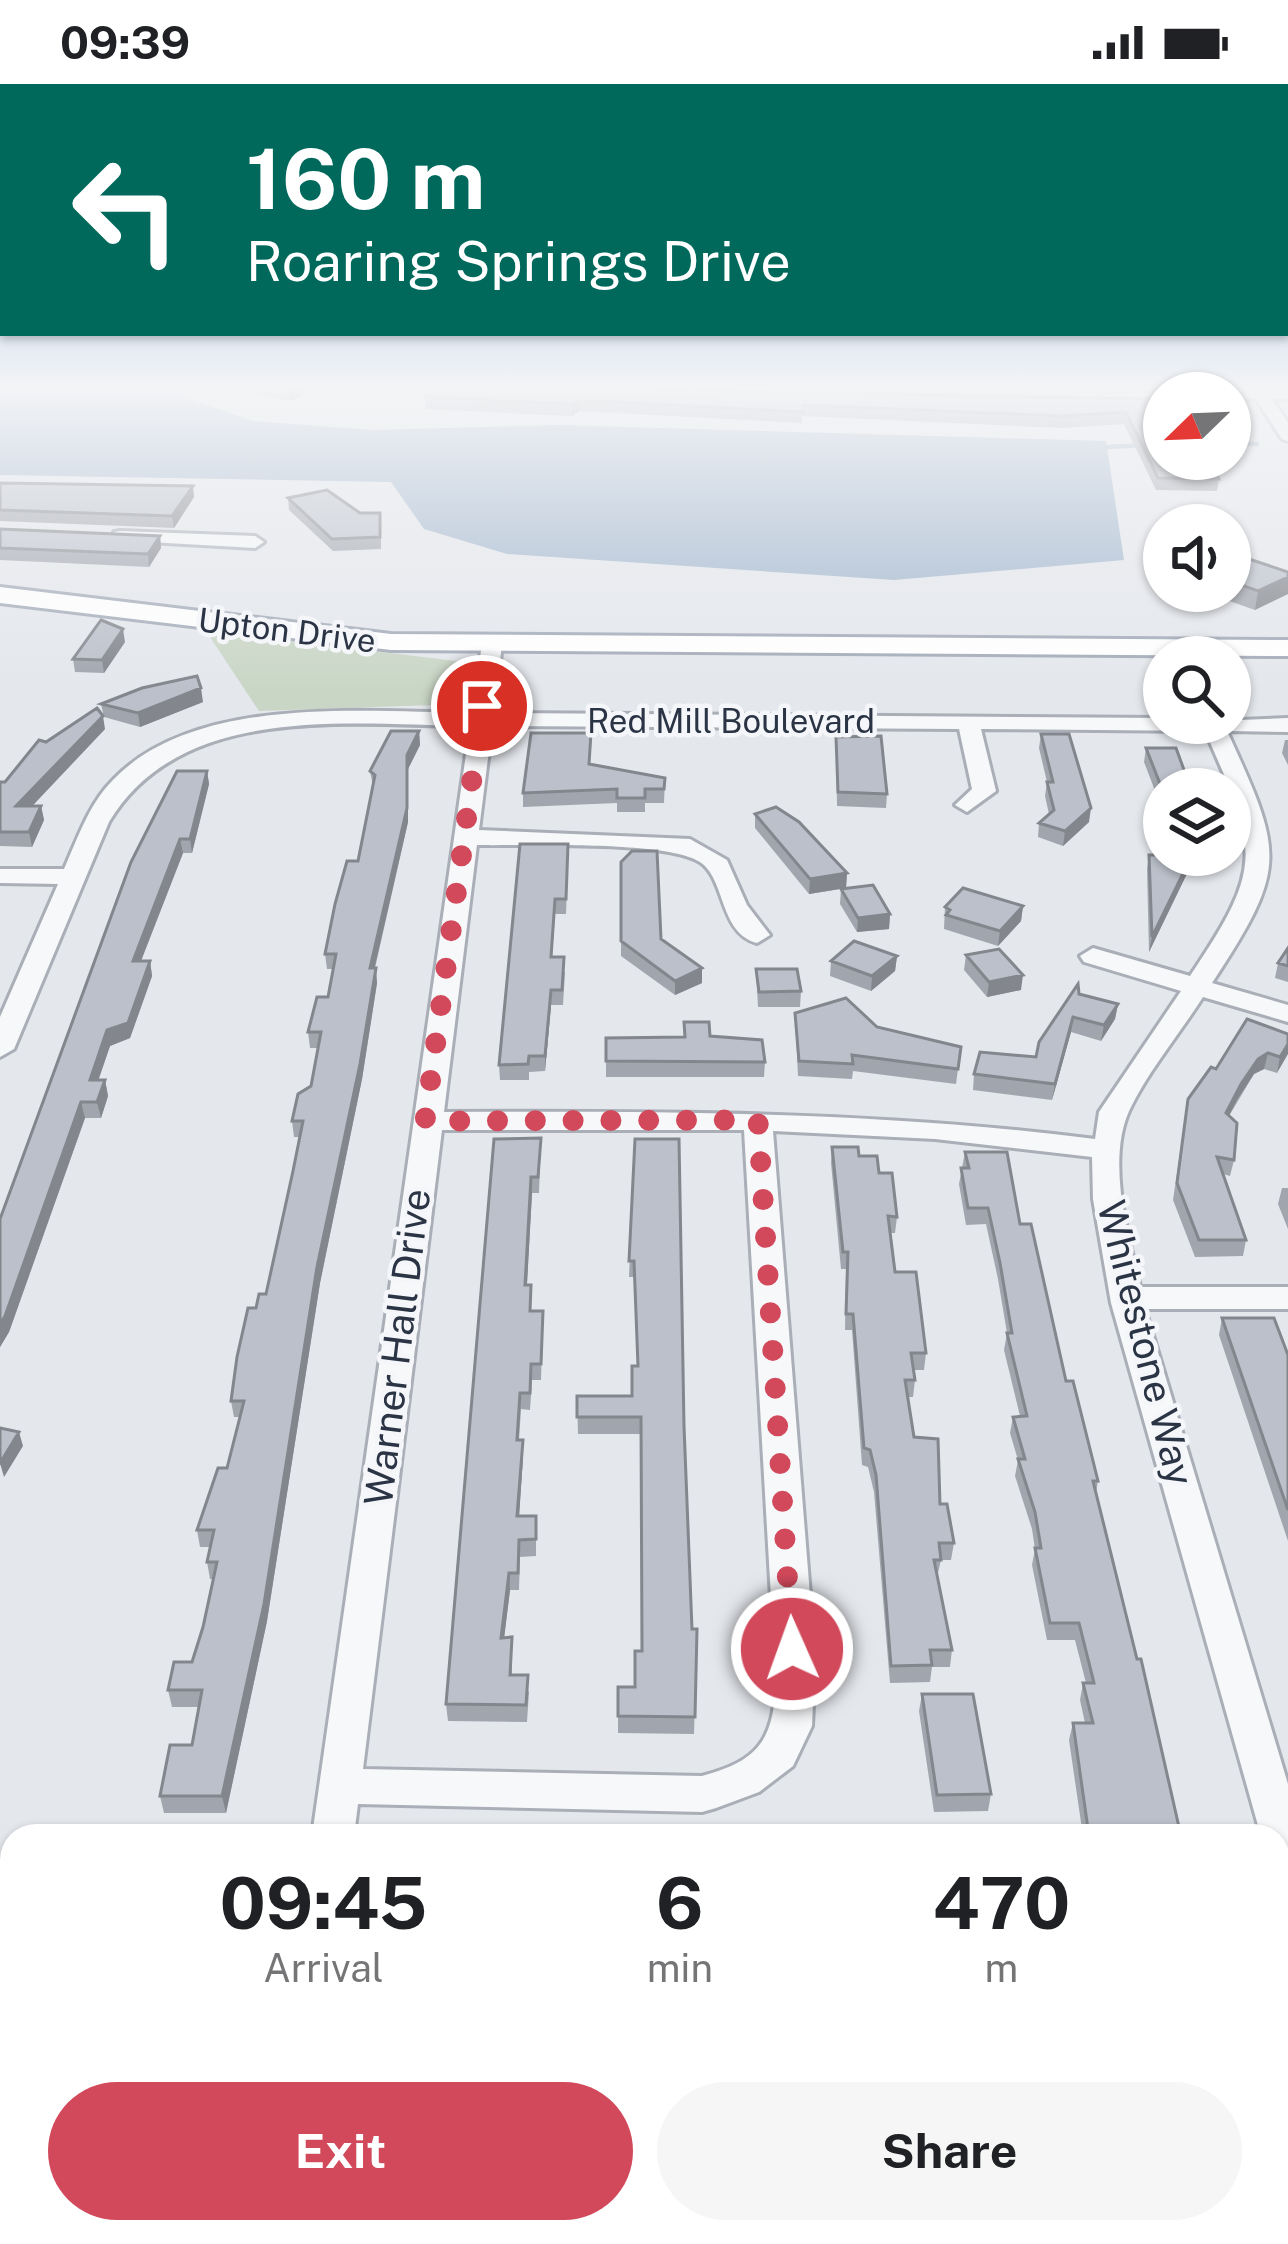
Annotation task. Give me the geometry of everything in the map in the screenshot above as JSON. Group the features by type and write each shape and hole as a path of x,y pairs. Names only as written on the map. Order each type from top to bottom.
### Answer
{"main road":[{"name":"Upton Drive","path":"0,595 292,634 492,644 1288,648"},
{"name":"Upton Drive","path":"863,645 1143,661"},
{"path":"1251,664 1288,665"}],"street":[{"path":"93,535 255,542"},
{"name":"Warner Hall Drive","path":"335,1824 492,644"},
{"name":"Red Mill Boulevard","path":"0,1049 73,877 119,786 154,758 190,742 288,720 1143,724"},
{"path":"967,805 984,791 969,723"},
{"name":"Red Mill Boulevard","path":"1251,725 1288,725"},
{"name":"Whitestone Way","path":"1222,744 1259,835 1275,860 1114,1112 1104,1149 1104,1179 1128,1298 1279,1824"},
{"path":"464,837 682,844 714,857 728,876 732,902 757,935"},
{"path":"0,876 73,877"},
{"path":"1093,956 1288,1014"},
{"path":"425,1121 758,1120 932,1126 1104,1149"},
{"path":"340,1786 702,1794 734,1787 760,1772 780,1751 792,1726 792,1611 758,1120"},
{"path":"1128,1298 1288,1298"}],"green space":[{"path":"206,631 473,663 464,704 259,711"}],"water":[{"path":"396,490 1113,490 1124,560 894,580 507,554 424,529"}],"building":[{"path":"0,490 190,490 172,516 0,510"},
{"path":"327,490 360,513 380,513 380,537 332,539 288,498"},
{"path":"0,529 160,536 148,554 0,548"},
{"path":"1251,560 1288,572 1288,577 1258,591 1251,588"},
{"path":"101,620 123,629 102,660 73,659"},
{"path":"197,676 201,688 138,713 101,704 142,688"},
{"path":"97,708 103,716 16,806 41,806 29,832 0,832 0,782 5,782 39,740 46,742"},
{"path":"391,731 419,731 407,755 407,808 370,968 376,968 317,1267 264,1604 222,1796 160,1796 170,1745 192,1745 202,1690 168,1690 174,1662 192,1662 217,1562 207,1562 214,1530 197,1530 218,1468 227,1468 244,1401 231,1401 237,1357 248,1308 256,1308 259,1294 266,1294 293,1171 303,1121 292,1121 298,1094 311,1086 321,1032 308,1032 317,997 328,997 336,954 325,954 335,904 347,861 358,861 375,775 370,771"},
{"path":"531,733 591,733 589,764 665,778 664,789 645,789 645,798 617,798 617,789 523,793"},
{"path":"1041,734 1069,734 1091,808 1065,831 1039,823 1054,810 1047,782 1053,782"},
{"path":"881,736 887,794 838,792 836,737"},
{"path":"1146,748 1176,748 1183,768 1154,768"},
{"path":"177,771 207,771 190,839 180,839 133,961 150,961 128,1023 107,1030 90,1080 105,1080 97,1102 81,1102 0,1324 0,1219 131,862"},
{"path":"776,807 799,822 847,873 810,879 755,814"},
{"path":"520,844 568,844 566,899 555,899 551,957 564,957 562,990 551,990 545,1056 529,1056 528,1064 499,1065"},
{"path":"632,851 657,851 661,939 702,968 675,981 621,941 621,862"},
{"path":"1150,876 1182,876 1152,937"},
{"path":"873,885 890,914 858,918 841,889"},
{"path":"963,888 1023,906 1000,931 946,915 950,910 945,907"},
{"path":"854,941 897,956 872,976 831,961"},
{"path":"999,949 1023,975 989,982 966,955"},
{"path":"756,969 797,969 801,991 759,992"},
{"path":"1078,984 1079,994 1118,1004 1104,1025 1073,1017 1055,1084 974,1074 980,1052 1036,1057 1039,1042"},
{"path":"846,998 877,1027 961,1047 958,1069 852,1055 853,1064 799,1061 795,1013"},
{"path":"1247,1019 1288,1034 1288,1044 1280,1057 1268,1053 1258,1059 1226,1113 1237,1123 1234,1160 1217,1157 1246,1240 1199,1240 1177,1183 1188,1099 1211,1067 1216,1069"},
{"path":"684,1022 709,1022 710,1036 762,1040 765,1062 606,1061 606,1038 685,1037"},
{"path":"541,1138 538,1177 531,1177 525,1285 531,1285 530,1311 543,1311 541,1364 531,1364 530,1393 520,1393 517,1440 523,1440 517,1516 536,1516 536,1539 519,1540 518,1573 509,1573 501,1638 512,1637 510,1675 528,1675 526,1705 446,1704 494,1139"},
{"path":"635,1139 679,1139 684,1426 692,1629 697,1629 695,1717 618,1716 618,1687 635,1687 635,1651 642,1651 641,1417 577,1417 577,1396 632,1396 632,1366 638,1366 634,1261 629,1261"},
{"path":"832,1147 858,1147 859,1156 877,1156 879,1173 892,1173 897,1217 888,1216 895,1272 916,1272 926,1353 911,1353 915,1380 905,1380 914,1437 938,1439 940,1504 947,1504 954,1543 939,1543 941,1560 934,1560 952,1650 930,1650 932,1665 891,1666 876,1475 870,1450 864,1448 853,1314 846,1314 848,1252 843,1252"},
{"path":"965,1152 1007,1152 1020,1224 1031,1224 1066,1381 1073,1381 1098,1481 1093,1481 1137,1659 1141,1659 1178,1824 1087,1824 1073,1723 1093,1723 1083,1683 1094,1683 1079,1623 1050,1623 1035,1548 1041,1548 1035,1512 1018,1459 1025,1459 1013,1417 1027,1416 1007,1333 1012,1333 1000,1263 988,1208 968,1208 961,1168 969,1168"},
{"path":"1222,1318 1274,1318 1288,1355 1288,1510"},
{"path":"0,1428 19,1432 0,1463"},
{"path":"922,1694 973,1694 991,1794 937,1795"}],"route":[{"path":"482,706 425,1121 758,1120 792,1649"}]}
